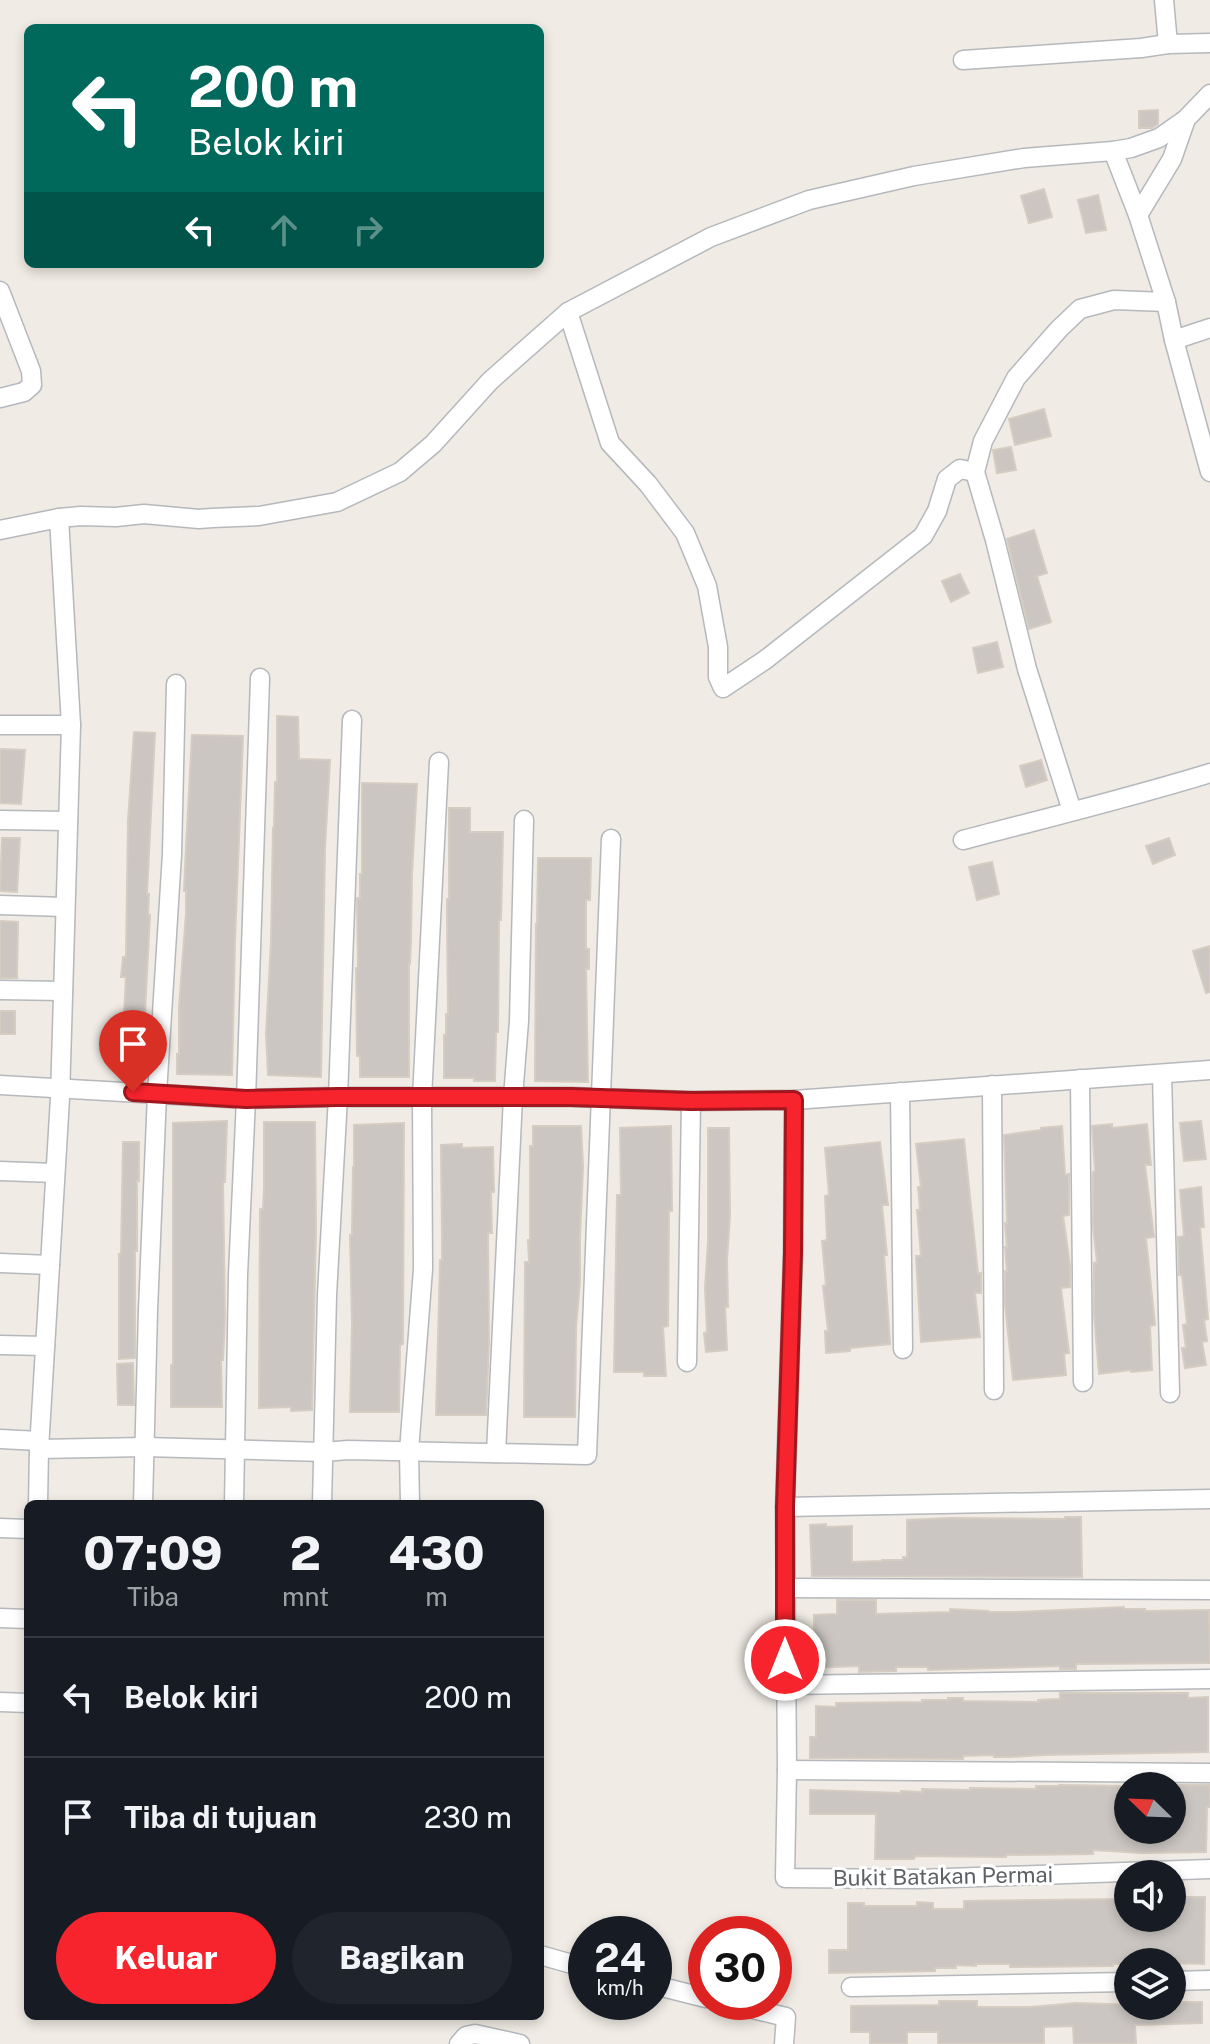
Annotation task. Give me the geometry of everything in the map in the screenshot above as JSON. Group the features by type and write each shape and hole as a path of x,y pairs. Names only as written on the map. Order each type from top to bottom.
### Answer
{"street":[{"path":"1164,0 1168,44"},
{"path":"963,60 1210,43"},
{"path":"0,530 59,518 144,514 199,519 244,517 337,502 400,472 433,444 490,381 568,312 711,237 809,200 914,176 1037,156 1131,148 1159,138 1186,119 1210,94"},
{"path":"1138,215 1172,159 1186,119"},
{"path":"1113,151 1166,302 1210,472"},
{"path":"0,291 31,371 32,385 24,392 0,398"},
{"path":"1072,811 1027,669 975,472 983,441 1016,378 1080,309 1114,300 1166,302"},
{"path":"568,312 610,443 648,484 685,533 707,586 718,647 718,677 723,688 777,651 923,536 937,511 947,479 960,469 975,472"},
{"path":"1174,340 1210,328"},
{"path":"38,1500 60,1088 71,725 59,518"},
{"path":"234,1500 238,1275 260,678"},
{"path":"143,1500 157,1094 172,854 176,684"},
{"path":"322,1500 327,1295 352,720"},
{"path":"0,725 71,725"},
{"path":"410,1500 409,1451 423,1269 422,1098 439,762"},
{"path":"963,840 1135,796 1210,773"},
{"path":"0,820 68,821"},
{"path":"496,1453 519,1021 524,820"},
{"path":"0,1439 39,1445 587,1455 611,839"},
{"path":"0,905 65,907"},
{"path":"0,990 63,991"},
{"path":"0,1085 246,1099 602,1097 691,1101 794,1100 1210,1070"},
{"path":"1162,1074 1170,1393"},
{"path":"1080,1079 1083,1382"},
{"path":"992,1085 994,1390"},
{"path":"900,1092 903,1349"},
{"name":"Bukit Batakan Permai","path":"794,1100 785,1507 785,1878 920,1879 1210,1869"},
{"path":"687,1362 691,1101"},
{"path":"0,1171 55,1173"},
{"path":"0,1263 50,1265"},
{"path":"0,1345 45,1346"},
{"path":"785,1507 1210,1499"},
{"path":"0,1528 24,1529"},
{"path":"786,1588 1210,1590"},
{"path":"0,1618 24,1619"},
{"path":"785,1685 1210,1679"},
{"path":"0,1702 24,1703"},
{"path":"787,1770 1210,1773"},
{"path":"544,1956 568,1963"},
{"path":"1186,1981 1210,1980"},
{"path":"851,1987 1114,1982"},
{"path":"784,2044 786,2020"},
{"path":"459,2044 466,2036 475,2034 520,2044"}],"building":[{"path":"1158,110 1158,124 1152,128 1139,128 1139,111"},
{"path":"1044,189 1052,217 1029,223 1021,196"},
{"path":"1098,195 1106,230 1086,233 1078,200"},
{"path":"1044,409 1051,436 1015,445 1009,419"},
{"path":"1011,447 1016,470 997,473 993,450"},
{"path":"1034,530 1047,573 1037,576 1051,622 1029,629 1007,539"},
{"path":"960,574 969,593 951,602 942,581"},
{"path":"997,642 1003,667 978,673 973,648"},
{"path":"277,716 298,717 299,759 330,760 325,848 321,1077 268,1075 266,1034"},
{"path":"134,732 155,733 147,894 150,915 142,1070 121,1070 126,977 121,977 123,957 126,957 128,821"},
{"path":"192,735 243,736 232,1075 177,1074"},
{"path":"0,749 25,750 21,804 0,803"},
{"path":"1041,760 1047,780 1026,787 1020,766"},
{"path":"362,783 417,784 409,964 409,1077 360,1077 356,968 357,898 360,898 362,874"},
{"path":"449,808 470,808 470,832 503,832 495,1081 444,1078 444,1035 448,1014"},
{"path":"2,838 20,838 17,892 0,891"},
{"path":"1169,838 1175,855 1153,864 1146,846"},
{"path":"538,858 591,858 590,900 586,900 586,949 589,949 589,969 586,969 588,1082 535,1081"},
{"path":"992,862 999,894 977,900 969,867"},
{"path":"0,921 18,922 17,978 0,978"},
{"path":"1210,946 1210,992 1206,993 1193,951"},
{"path":"0,1011 15,1011 15,1034 0,1034"},
{"path":"227,1121 223,1182 225,1317 221,1360 222,1407 171,1407 173,1123"},
{"path":"1201,1121 1206,1159 1184,1161 1180,1123"},
{"path":"264,1122 315,1122 312,1410 259,1408 260,1209 263,1209"},
{"path":"404,1123 403,1344 400,1345 399,1412 350,1412 350,1235 354,1125"},
{"path":"1112,1124 1112,1128 1147,1124 1151,1165 1145,1165 1154,1237 1146,1238 1155,1325 1150,1326 1152,1370 1099,1374 1094,1315 1094,1263 1097,1262 1093,1227 1095,1171 1092,1126"},
{"path":"533,1126 581,1126 583,1166 575,1417 524,1417 525,1262 529,1262 530,1146 533,1146"},
{"path":"671,1126 668,1326 663,1327 666,1376 614,1372 617,1195 621,1195 620,1128"},
{"path":"1062,1126 1065,1175 1069,1174 1069,1215 1063,1216 1070,1287 1061,1288 1069,1353 1064,1354 1066,1375 1013,1380 1005,1304 1007,1223 1004,1135"},
{"path":"708,1128 729,1128 730,1216 728,1307 725,1307 727,1350 706,1352 704,1333 707,1332"},
{"path":"964,1139 978,1274 981,1273 981,1293 975,1293 980,1337 921,1342 916,1256 921,1256 917,1210 920,1210 918,1187 921,1187 916,1144"},
{"path":"123,1142 139,1142 139,1181 135,1251 135,1358 119,1359 119,1254"},
{"path":"880,1142 888,1205 882,1205 890,1344 826,1353 825,1331 828,1331 822,1241 827,1240 825,1196 829,1195 825,1148"},
{"path":"462,1144 462,1148 493,1147 492,1233 488,1233 486,1415 436,1415 442,1260 441,1145"},
{"path":"1201,1187 1204,1227 1200,1227 1208,1319 1204,1320 1207,1341 1202,1342 1206,1365 1185,1368 1183,1325 1187,1324 1182,1275 1179,1275 1178,1237 1184,1236 1180,1190"},
{"path":"133,1363 134,1405 118,1405 117,1364"},
{"path":"1081,1517 1082,1577 812,1576 810,1525 852,1526 852,1562 903,1560 907,1557 907,1520"},
{"path":"837,1600 876,1600 876,1614 950,1612 950,1609 988,1612 1124,1607 1145,1611 1209,1610 1210,1663 1076,1664 1076,1669 1060,1669 1060,1666 928,1670 928,1667 896,1667 896,1671 859,1672 859,1666 808,1668 807,1645 814,1645 814,1615 837,1614"},
{"path":"1060,1693 1188,1693 1188,1698 1208,1697 1208,1752 994,1755 963,1756 963,1759 810,1758 810,1737 816,1737 816,1706 922,1702 948,1698 1038,1702 1060,1699"},
{"path":"1186,1785 1210,1785 1206,1852 1093,1850 1093,1854 875,1859 876,1814 810,1814 810,1790 901,1793 922,1792 922,1789 1036,1789 1036,1786 1114,1786 1114,1844 1186,1844"},
{"path":"1186,1897 1205,1897 1204,1964 1186,1964 1186,1948 1114,1948 1113,1966 1010,1967 1010,1964 976,1964 935,1968 935,1971 829,1973 829,1950 848,1950 848,1903 917,1906 917,1902 933,1903 933,1909 964,1909 964,1901 1114,1899 1114,1932 1186,1932"},
{"path":"939,2001 977,2001 977,2007 1114,2004 1114,2020 1186,2020 1186,2002 1202,2002 1202,2023 1135,2025 1136,2044 1074,2044 1073,2026 1044,2027 1044,2044 938,2044 938,2032 907,2032 907,2044 870,2044 870,2032 851,2032 851,2006 939,2005"}],"route":[{"path":"133,1092 246,1099 602,1097 691,1101 794,1100 793,1253 786,1435 785,1660"}]}
